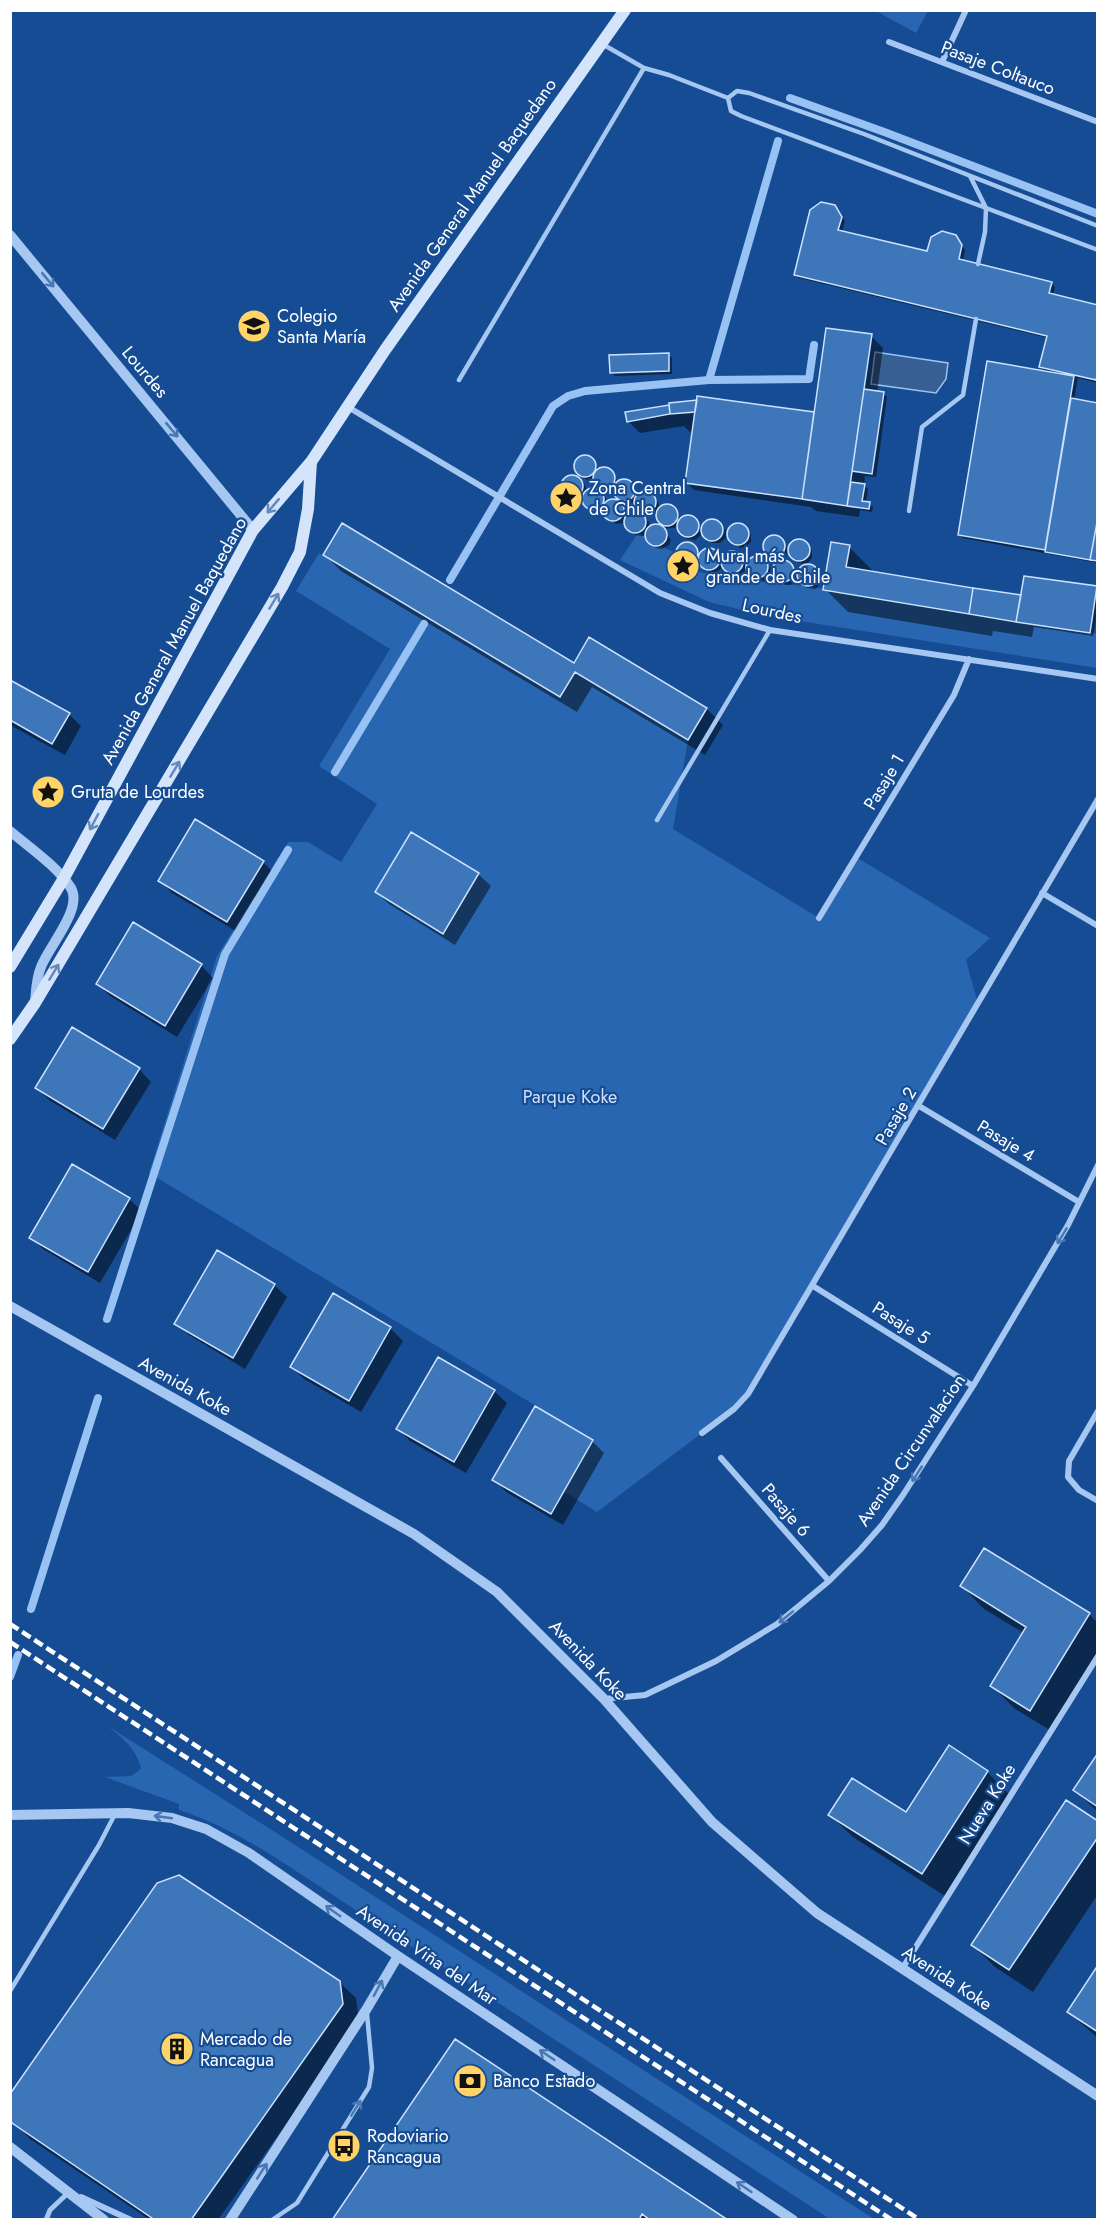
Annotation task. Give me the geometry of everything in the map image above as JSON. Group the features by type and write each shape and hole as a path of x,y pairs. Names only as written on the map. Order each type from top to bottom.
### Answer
{"main road":[{"name":"Avenida General Manuel Baquedano","path":"10,967 64,878 253,530 311,462 385,350 625,10"},
{"name":"Avenida General Manuel Baquedano","path":"10,1039 35,1003 282,587 300,552 308,510 311,462"}],"street":[{"path":"942,62 966,10"},
{"name":"Pasaje Coltauco","path":"889,42 1098,122"},
{"name":"Lourdes","path":"10,235 253,530"},
{"name":"Lourdes","path":"347,407 660,593 710,614 770,630 1098,679"},
{"name":"Pasaje 1","path":"819,918 954,695 969,659"},
{"name":"Pasaje 2","path":"702,1433 734,1409 748,1394 1098,799"},
{"path":"10,831 64,878"},
{"name":"Avenida General Manuel Baquedano","path":"35,1003 36,984 41,966 70,916 74,903 73,891 64,878"},
{"path":"1042,893 1098,926"},
{"name":"Pasaje 4","path":"919,1106 1078,1202"},
{"name":"Avenida Circunvalacion","path":"604,1699 645,1695 716,1661 777,1624 828,1581 882,1524 973,1386 1068,1226 1098,1165"},
{"name":"Pasaje 5","path":"813,1286 973,1386"},
{"name":"Avenida Koke","path":"10,1306 414,1534 497,1592 604,1699 712,1822 817,1912 1098,2096"},
{"path":"1098,1410 1069,1461 1068,1478 1079,1490 1098,1501"},
{"name":"Pasaje 6","path":"721,1458 828,1581"},
{"name":"Nueva Koke","path":"902,1969 1098,1656"},
{"name":"Avenida Viña del Mar","path":"10,1815 116,1812 172,1818 207,1829 249,1853 398,1956 793,2220"},
{"path":"230,2220 366,2010 398,1956"},
{"path":"10,2147 104,2220"},
{"path":"46,2220 50,2210 69,2192"},
{"path":"69,2192 131,2220"}],"lane":[{"path":"601,43 644,68 669,75 728,98"},
{"path":"459,380 644,68"},
{"path":"728,98 737,91 749,93 1098,225"},
{"path":"728,98 731,111 741,117 1098,250"},
{"path":"970,176 986,208 985,232 978,264"},
{"path":"909,511 922,427 963,395 976,319"},
{"path":"657,820 770,630"},
{"path":"10,1991 99,1845 116,1812"},
{"path":"272,2220 297,2203 369,2087 372,2068 366,2010"}],"green space":[{"path":"876,11 928,11 916,33"},
{"path":"638,533 646,537 651,545 676,553 674,561 699,572 749,581 808,586 1097,634 1097,668 768,616 709,602 620,560"},
{"name":"Parque Koke","path":"319,553 560,697 575,672 688,740 673,829 819,918 856,857 990,938 966,960 978,1004 748,1394 702,1433 597,1512 563,1491 593,1440 149,1173 217,956 288,842 308,842 341,862 377,804 319,766 390,649 296,591"},
{"path":"106,1725 874,2219 830,2219 273,1856 227,1830 179,1810 179,1804 105,1777 131,1776 141,1769 132,1749"}],"shaded area":[{"path":"875,352 948,363 946,379 936,393 871,384"}],"building":[{"path":"821,202 835,205 842,217 838,230 927,251 931,237 942,231 956,235 962,245 959,259 1052,282 1049,293 1098,305 1096,380 1039,367 1047,336 794,275 810,210"},
{"path":"826,328 872,334 847,506 802,499"},
{"path":"669,353 669,371 610,373 609,355"},
{"path":"987,361 1074,376 1045,550 958,535"},
{"path":"864,389 884,392 872,474 852,471"},
{"path":"697,396 814,412 802,499 685,483"},
{"path":"1071,398 1098,403 1098,517 1090,560 1045,552"},
{"path":"697,400 695,412 670,414 669,403"},
{"path":"669,405 670,414 627,422 625,412"},
{"path":"585,455 593,458 596,466 593,474 585,477 577,474 574,466 577,458"},
{"path":"604,467 612,470 615,478 612,486 604,489 596,486 593,478 596,470"},
{"path":"572,475 580,478 583,486 580,494 572,497 564,494 561,486 564,478"},
{"path":"624,479 632,482 635,490 632,498 624,501 616,498 613,490 616,482"},
{"path":"851,482 865,484 862,501 870,502 869,509 847,506"},
{"path":"593,488 601,491 604,499 601,507 593,510 585,507 582,499 585,491"},
{"path":"645,491 653,494 656,502 653,510 645,513 637,510 634,502 637,494"},
{"path":"613,499 621,502 624,510 621,518 613,521 605,518 602,510 605,502"},
{"path":"667,504 675,507 678,515 675,523 667,526 659,523 656,515 659,507"},
{"path":"635,511 643,514 646,522 643,530 635,533 627,530 624,522 627,514"},
{"path":"688,515 696,518 699,526 696,534 688,537 680,534 677,526 680,518"},
{"path":"1098,517 1098,561 1090,560"},
{"path":"712,519 720,522 723,530 720,538 712,541 704,538 701,530 704,522"},
{"path":"342,523 574,663 589,637 707,708 688,740 575,672 560,697 323,555"},
{"path":"738,523 746,526 749,534 746,542 738,545 730,542 727,534 730,526"},
{"path":"656,524 664,527 667,535 664,543 656,546 648,543 645,535 648,527"},
{"path":"774,535 782,538 785,546 782,554 774,557 766,554 763,546 766,538"},
{"path":"799,539 807,542 810,550 807,558 799,561 791,558 788,550 791,542"},
{"path":"687,542 695,545 698,553 695,561 687,564 679,561 676,553 679,545"},
{"path":"831,542 850,545 846,567 973,588 969,614 823,590"},
{"path":"709,548 717,551 720,559 717,567 709,570 701,567 698,559 701,551"},
{"path":"732,551 740,554 743,562 740,570 732,573 724,570 721,562 724,554"},
{"path":"757,556 765,559 768,567 765,575 757,578 749,575 746,567 749,559"},
{"path":"783,560 791,563 794,571 791,579 783,582 775,579 772,571 775,563"},
{"path":"808,564 816,567 819,575 816,583 808,586 800,583 797,575 800,567"},
{"path":"1024,576 1097,586 1090,633 1016,622"},
{"path":"973,588 1021,595 1016,622 969,614"},
{"path":"10,680 70,713 52,744 10,720"},
{"path":"195,819 264,861 227,922 158,881"},
{"path":"411,832 479,873 443,934 375,892"},
{"path":"133,922 202,964 165,1026 96,984"},
{"path":"72,1027 140,1068 103,1129 35,1088"},
{"path":"72,1164 130,1198 88,1272 29,1238"},
{"path":"217,1250 275,1284 233,1358 174,1324"},
{"path":"333,1293 391,1327 349,1401 290,1367"},
{"path":"438,1357 495,1390 454,1462 396,1429"},
{"path":"535,1406 593,1440 551,1514 492,1480"},
{"path":"984,1548 1090,1613 1030,1711 990,1686 1026,1627 960,1586"},
{"path":"949,1745 988,1771 922,1874 828,1815 852,1778 906,1812"},
{"path":"1098,1753 1098,1807 1073,1790"},
{"path":"1066,1800 1098,1821 1098,1837 1009,1970 971,1945"},
{"name":"Mercado de Rancagua","path":"179,1875 340,1981 343,2004 191,2220 155,2220 12,2123 10,2094 157,1883"},
{"path":"1098,1965 1098,2032 1067,2012"},
{"path":"455,2039 728,2220 650,2220 642,2214 639,2220 332,2220"}],"waterway":[{"path":"790,98 1098,214"},
{"path":"709,380 778,141"},
{"path":"450,580 553,406 568,396 585,391 709,380 809,379 814,345"},
{"path":"335,772 424,624"},
{"path":"107,1319 225,954 288,850"},
{"path":"31,1609 98,1398"},
{"path":"10,1677 18,1655"}],"railway":[{"path":"10,1624 920,2220"},
{"path":"10,1642 892,2220"}],"place":[{"name":"Colegio Santa María","path":"254,326"},
{"name":"Zona Central de Chile","path":"566,498"},
{"name":"Mural más grande de Chile","path":"683,566"},
{"name":"Gruta de Lourdes","path":"48,792"},
{"name":"Mercado de Rancagua","path":"177,2049"},
{"name":"Banco Estado","path":"470,2081"},
{"name":"Rodoviario Rancagua","path":"344,2146"}]}
